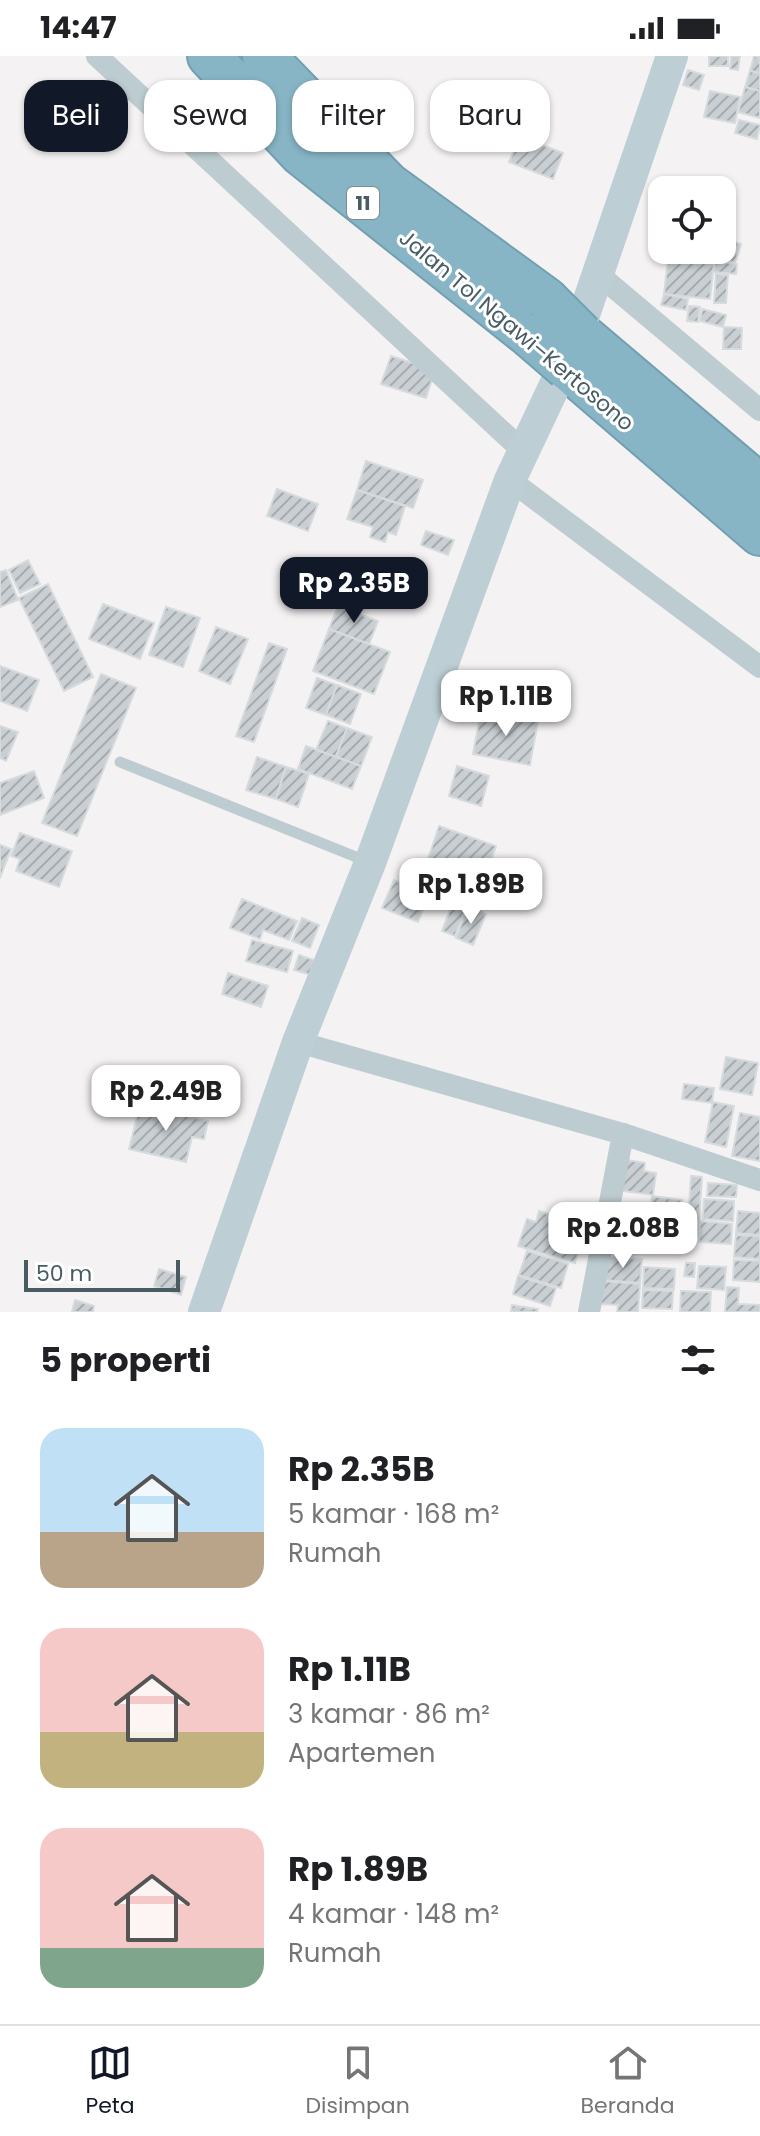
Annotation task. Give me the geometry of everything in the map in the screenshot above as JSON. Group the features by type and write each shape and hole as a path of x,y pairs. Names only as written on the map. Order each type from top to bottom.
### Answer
{"highway":[{"name":"Jalan Tol Ngawi–Kertosono","path":"209,56 301,154 538,317"},
{"name":"Jalan Tol Ngawi–Kertosono","path":"264,56 388,184 538,317 760,534"},
{"name":"Jalan Tol Ngawi–Kertosono","path":"574,352 760,486"}],"street":[{"path":"97,56 522,450"},
{"path":"204,1312 298,1042 370,863 510,480 573,347 672,56"},
{"path":"598,274 760,410"},
{"path":"510,480 760,667"},
{"path":"298,1042 623,1134 760,1180"},
{"path":"589,1312 623,1134"}],"lane":[{"path":"120,762 320,846 370,863"}],"building":[{"path":"709,56 728,56 728,66 709,66"},
{"path":"731,56 740,56 738,70 730,69"},
{"path":"754,56 760,57 760,73 750,71"},
{"path":"688,70 704,75 699,90 683,85"},
{"path":"750,71 760,73 760,91 745,87"},
{"path":"745,87 760,91 760,118 738,112"},
{"path":"710,91 740,97 735,123 704,117"},
{"path":"739,120 760,125 757,139 735,133"},
{"path":"550,148 563,153 553,179 509,162 513,152 550,152"},
{"path":"736,242 741,244 736,260"},
{"path":"667,264 714,264 710,299 664,294"},
{"path":"715,264 737,264 736,274 714,272"},
{"path":"716,274 728,275 726,303 714,303"},
{"path":"664,294 688,299 686,310 661,305"},
{"path":"689,306 700,307 698,322 687,321"},
{"path":"702,309 726,315 723,327 700,321"},
{"path":"724,327 742,328 741,349 723,349"},
{"path":"391,356 435,370 426,398 381,384"},
{"path":"366,461 423,480 413,508 357,490"},
{"path":"277,489 318,504 308,531 267,516"},
{"path":"357,490 405,506 396,535 388,532 385,542 370,537 373,527 347,519"},
{"path":"426,531 454,540 448,555 421,545"},
{"path":"28,560 40,584 20,593 9,570"},
{"path":"6,570 18,600 0,607 0,572"},
{"path":"48,584 93,677 64,691 19,598"},
{"path":"103,604 154,623 140,659 89,639"},
{"path":"338,606 378,621 369,644 329,629"},
{"path":"166,607 200,618 183,667 149,655"},
{"path":"216,627 248,639 230,684 199,671"},
{"path":"329,629 390,652 374,694 313,671"},
{"path":"269,643 287,649 254,742 236,736"},
{"path":"0,666 39,680 27,711 0,701"},
{"path":"101,674 136,688 77,836 42,823"},
{"path":"317,678 337,685 326,715 306,708"},
{"path":"337,685 361,694 350,724 326,715"},
{"path":"481,710 538,721 530,765 473,754"},
{"path":"328,721 347,728 336,757 316,750"},
{"path":"0,726 18,732 6,761 0,758"},
{"path":"347,728 372,737 361,766 336,757"},
{"path":"306,746 361,766 352,789 298,769"},
{"path":"257,757 286,767 276,799 246,790"},
{"path":"457,766 489,776 481,806 449,796"},
{"path":"286,767 309,774 298,807 276,799"},
{"path":"34,771 44,798 0,815 0,783"},
{"path":"439,826 496,846 485,878 428,859"},
{"path":"20,833 72,851 59,887 16,871 20,859 11,856"},
{"path":"0,845 11,849 0,878"},
{"path":"430,862 469,876 460,901 421,888"},
{"path":"394,880 429,894 418,922 382,908"},
{"path":"242,899 297,921 289,940 263,930 260,939 230,928"},
{"path":"453,902 466,907 455,936 442,931"},
{"path":"468,907 486,914 473,945 456,938"},
{"path":"302,918 319,925 310,948 292,941"},
{"path":"252,940 293,951 287,972 246,961"},
{"path":"299,955 326,964 308,974 294,970"},
{"path":"228,973 268,986 261,1007 222,994"},
{"path":"726,1057 758,1063 752,1095 720,1089"},
{"path":"684,1084 714,1088 712,1103 682,1099"},
{"path":"713,1102 734,1106 726,1147 705,1142"},
{"path":"140,1105 208,1121 204,1139 192,1137 186,1162 129,1149"},
{"path":"740,1113 760,1117 760,1161 732,1156"},
{"path":"628,1160 645,1163 644,1171 656,1173 653,1195 615,1190"},
{"path":"691,1176 702,1177 698,1237 687,1236"},
{"path":"708,1183 737,1185 736,1197 707,1196"},
{"path":"652,1196 682,1200 679,1217 650,1212"},
{"path":"704,1199 734,1201 733,1221 703,1219"},
{"path":"636,1205 647,1206 643,1242 632,1241"},
{"path":"539,1211 580,1223 574,1241 581,1243 575,1263 518,1246 527,1219 536,1222"},
{"path":"738,1211 760,1213 760,1235 736,1233"},
{"path":"649,1217 680,1222 676,1249 645,1244"},
{"path":"700,1221 732,1224 731,1244 699,1242"},
{"path":"736,1235 760,1236 760,1259 734,1257"},
{"path":"527,1251 568,1264 561,1288 519,1275"},
{"path":"605,1257 642,1259 640,1283 603,1280"},
{"path":"734,1260 760,1261 760,1282 733,1280"},
{"path":"686,1263 695,1263 694,1277 684,1276"},
{"path":"699,1266 726,1267 724,1290 697,1288"},
{"path":"644,1267 675,1269 674,1289 643,1288"},
{"path":"159,1269 186,1277 181,1295 154,1286"},
{"path":"518,1276 556,1288 550,1306 513,1294"},
{"path":"601,1281 640,1284 638,1312 617,1312 618,1305 599,1304"},
{"path":"727,1287 739,1288 738,1304 760,1305 760,1312 725,1312"},
{"path":"643,1290 673,1291 672,1309 642,1308"},
{"path":"681,1291 711,1292 710,1312 680,1312"},
{"path":"75,1300 94,1306 93,1312 72,1312"},
{"path":"512,1305 538,1309 537,1312 511,1312"}]}
